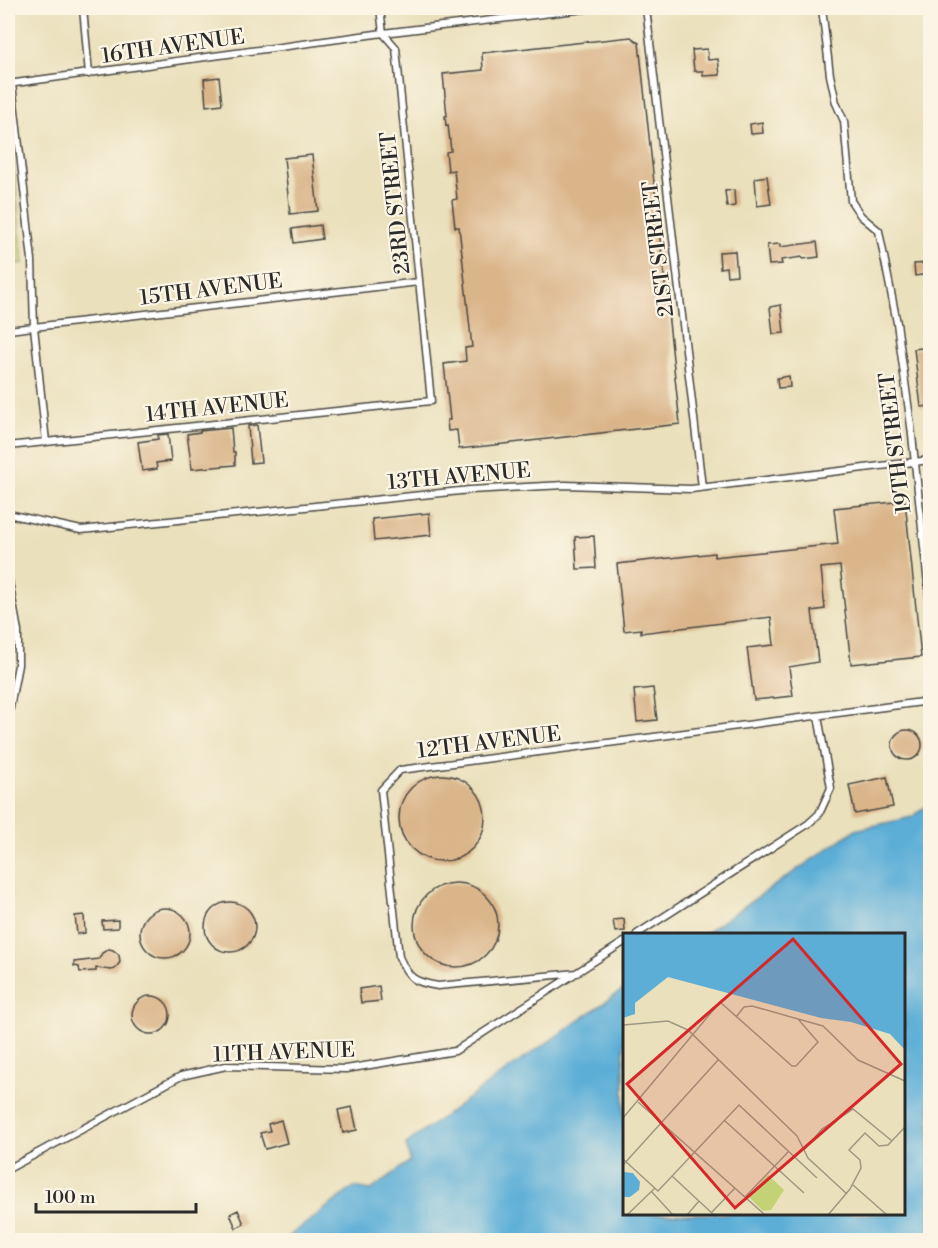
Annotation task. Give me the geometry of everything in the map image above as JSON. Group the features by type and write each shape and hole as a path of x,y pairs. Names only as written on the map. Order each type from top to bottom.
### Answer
{"lane":[{"path":"83,8 88,74"},
{"name":"23RD STREET","path":"380,8 383,33 396,48 431,401"},
{"name":"16TH AVENUE","path":"10,84 383,33 593,8"},
{"name":"21ST STREET","path":"646,8 702,487"},
{"name":"19TH STREET","path":"822,8 830,75 836,103 844,121 851,201 861,216 879,231 897,323 930,603"},
{"path":"10,84 32,260 34,327 46,442"},
{"name":"15TH AVENUE","path":"8,330 419,282"},
{"name":"14TH AVENUE","path":"8,446 431,401"},
{"name":"13TH AVENUE","path":"8,514 81,530 470,490 565,485 691,489 930,460"},
{"path":"8,576 18,631 18,665 8,718"},
{"name":"12TH AVENUE","path":"577,973 438,986 422,983 406,973 399,957 381,790 400,770 930,701"},
{"path":"639,933 808,824 819,814 831,788 818,716"},
{"name":"11TH AVENUE","path":"8,1169 182,1076 226,1066 346,1069 455,1051 623,943"}],"green space":[{"path":"8,98 23,263 8,265"}],"water":[{"path":"930,803 930,1240 284,1240 354,1187 371,1190 410,1161 406,1144 623,990 623,1215 905,1215 905,933 705,933 855,830 912,817"}],"building":[{"path":"631,37 639,43 680,424 459,449 457,430 448,431 447,420 450,420 444,364 466,361 465,348 472,347 459,227 455,227 452,200 457,199 454,170 448,171 446,152 451,151 448,125 446,126 443,74 483,70 482,53"},
{"path":"707,49 708,60 718,59 720,75 703,76 703,71 694,71 692,50"},
{"path":"219,77 222,104 206,106 204,79"},
{"path":"762,122 763,133 751,134 750,124"},
{"path":"312,155 318,211 290,214 284,158"},
{"path":"767,176 771,204 757,206 755,178"},
{"path":"734,190 735,206 727,207 725,191"},
{"path":"320,225 322,239 294,243 292,229"},
{"path":"817,242 819,257 781,260 782,264 769,265 767,245 780,244 780,247"},
{"path":"735,251 737,275 727,276 726,267 720,268 719,252"},
{"path":"928,263 929,274 915,276 914,264"},
{"path":"781,305 784,333 773,334 770,307"},
{"path":"930,347 930,406 921,407 914,349"},
{"path":"789,376 790,387 778,388 777,378"},
{"path":"257,425 261,462 251,463 248,426"},
{"path":"231,428 235,465 192,469 187,434"},
{"path":"168,434 171,461 156,463 157,469 142,471 138,442 158,439 158,435"},
{"path":"905,501 921,657 851,664 840,566 821,568 825,609 812,611 818,662 789,667 793,696 754,700 747,648 774,645 771,617 641,633 641,629 624,631 617,564 714,553 714,557 838,544 834,508"},
{"path":"429,513 431,535 374,541 372,519"},
{"path":"594,536 596,568 577,569 575,537"},
{"path":"653,688 657,720 637,722 634,690"},
{"path":"907,730 918,734 922,745 918,756 907,760 896,756 892,745 896,734"},
{"path":"442,775 458,779 472,788 481,802 485,818 481,834 472,848 458,857 442,861 426,857 412,848 403,834 399,818 403,802 412,788 426,779"},
{"path":"887,777 893,807 855,814 849,785"},
{"path":"448,883 464,883 480,890 491,901 498,917 495,941 486,955 464,967 448,967 432,960 421,949 414,933 414,917 421,901 432,890"},
{"path":"230,902 239,904 250,913 255,927 253,936 244,947 230,952 221,950 210,941 205,927 207,918 216,907"},
{"path":"165,908 174,910 185,919 190,933 188,942 179,953 165,958 156,956 145,947 140,933 142,924 151,913"},
{"path":"84,915 85,933 77,934 75,916"},
{"path":"624,919 625,931 615,932 613,920"},
{"path":"118,920 118,928 103,929 102,921"},
{"path":"109,949 119,955 120,962 115,969 96,968 96,971 80,972 79,967 74,966 74,962 99,959 102,953"},
{"path":"379,986 381,1001 361,1003 359,989"},
{"path":"151,996 164,1002 170,1015 164,1028 151,1034 138,1028 132,1015 138,1002"},
{"path":"352,1107 357,1130 343,1133 338,1110"},
{"path":"281,1120 287,1143 265,1149 260,1133 270,1131 268,1124"},
{"path":"238,1210 244,1224 236,1228 230,1214"}]}
